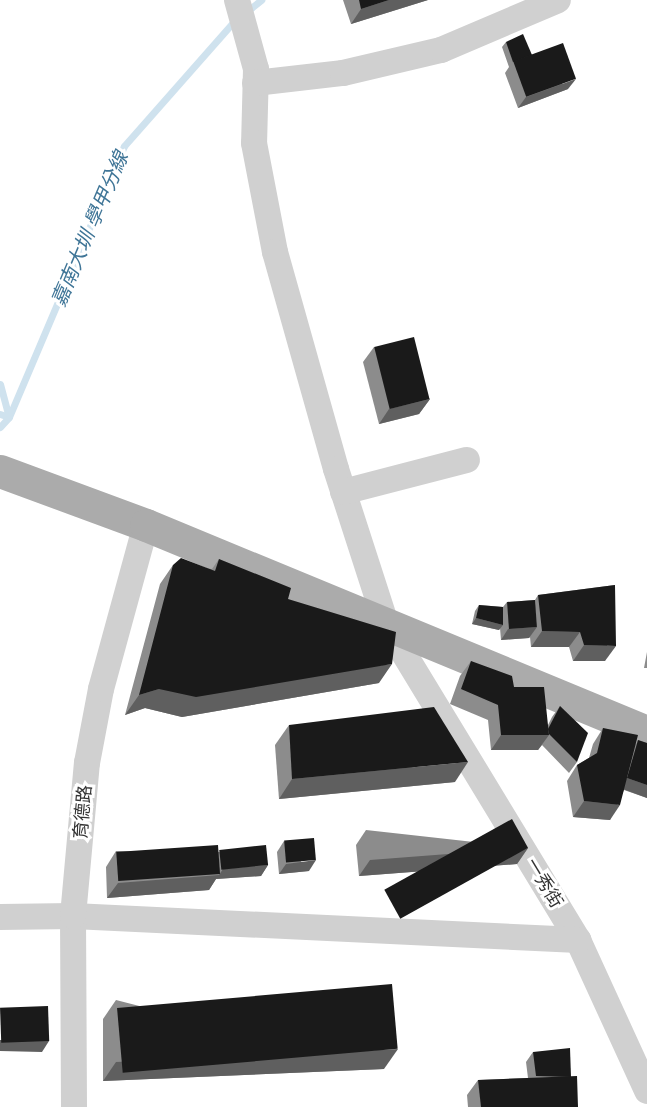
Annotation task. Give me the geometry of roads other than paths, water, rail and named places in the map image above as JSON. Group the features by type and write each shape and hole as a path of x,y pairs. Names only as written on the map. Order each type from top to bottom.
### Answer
{"main road":[{"path":"0,471 146,525 647,732"}],"street":[{"name":"一秀街","path":"237,0 255,69 254,143 275,252 343,492 386,624 578,940 646,1089"},
{"path":"255,83 343,73 441,50 558,0"},
{"path":"343,492 467,460"},
{"name":"育德路","path":"74,1107 73,916 87,763 101,688 146,525"},
{"path":"0,917 73,916 578,940"}],"waterway":[{"name":"嘉南大圳 學甲分線","path":"245,13 261,0"},
{"name":"嘉南大圳 學甲分線","path":"0,427 9,417 124,146 236,19"},
{"path":"0,384 9,417"},
{"path":"0,414 9,417"}]}
